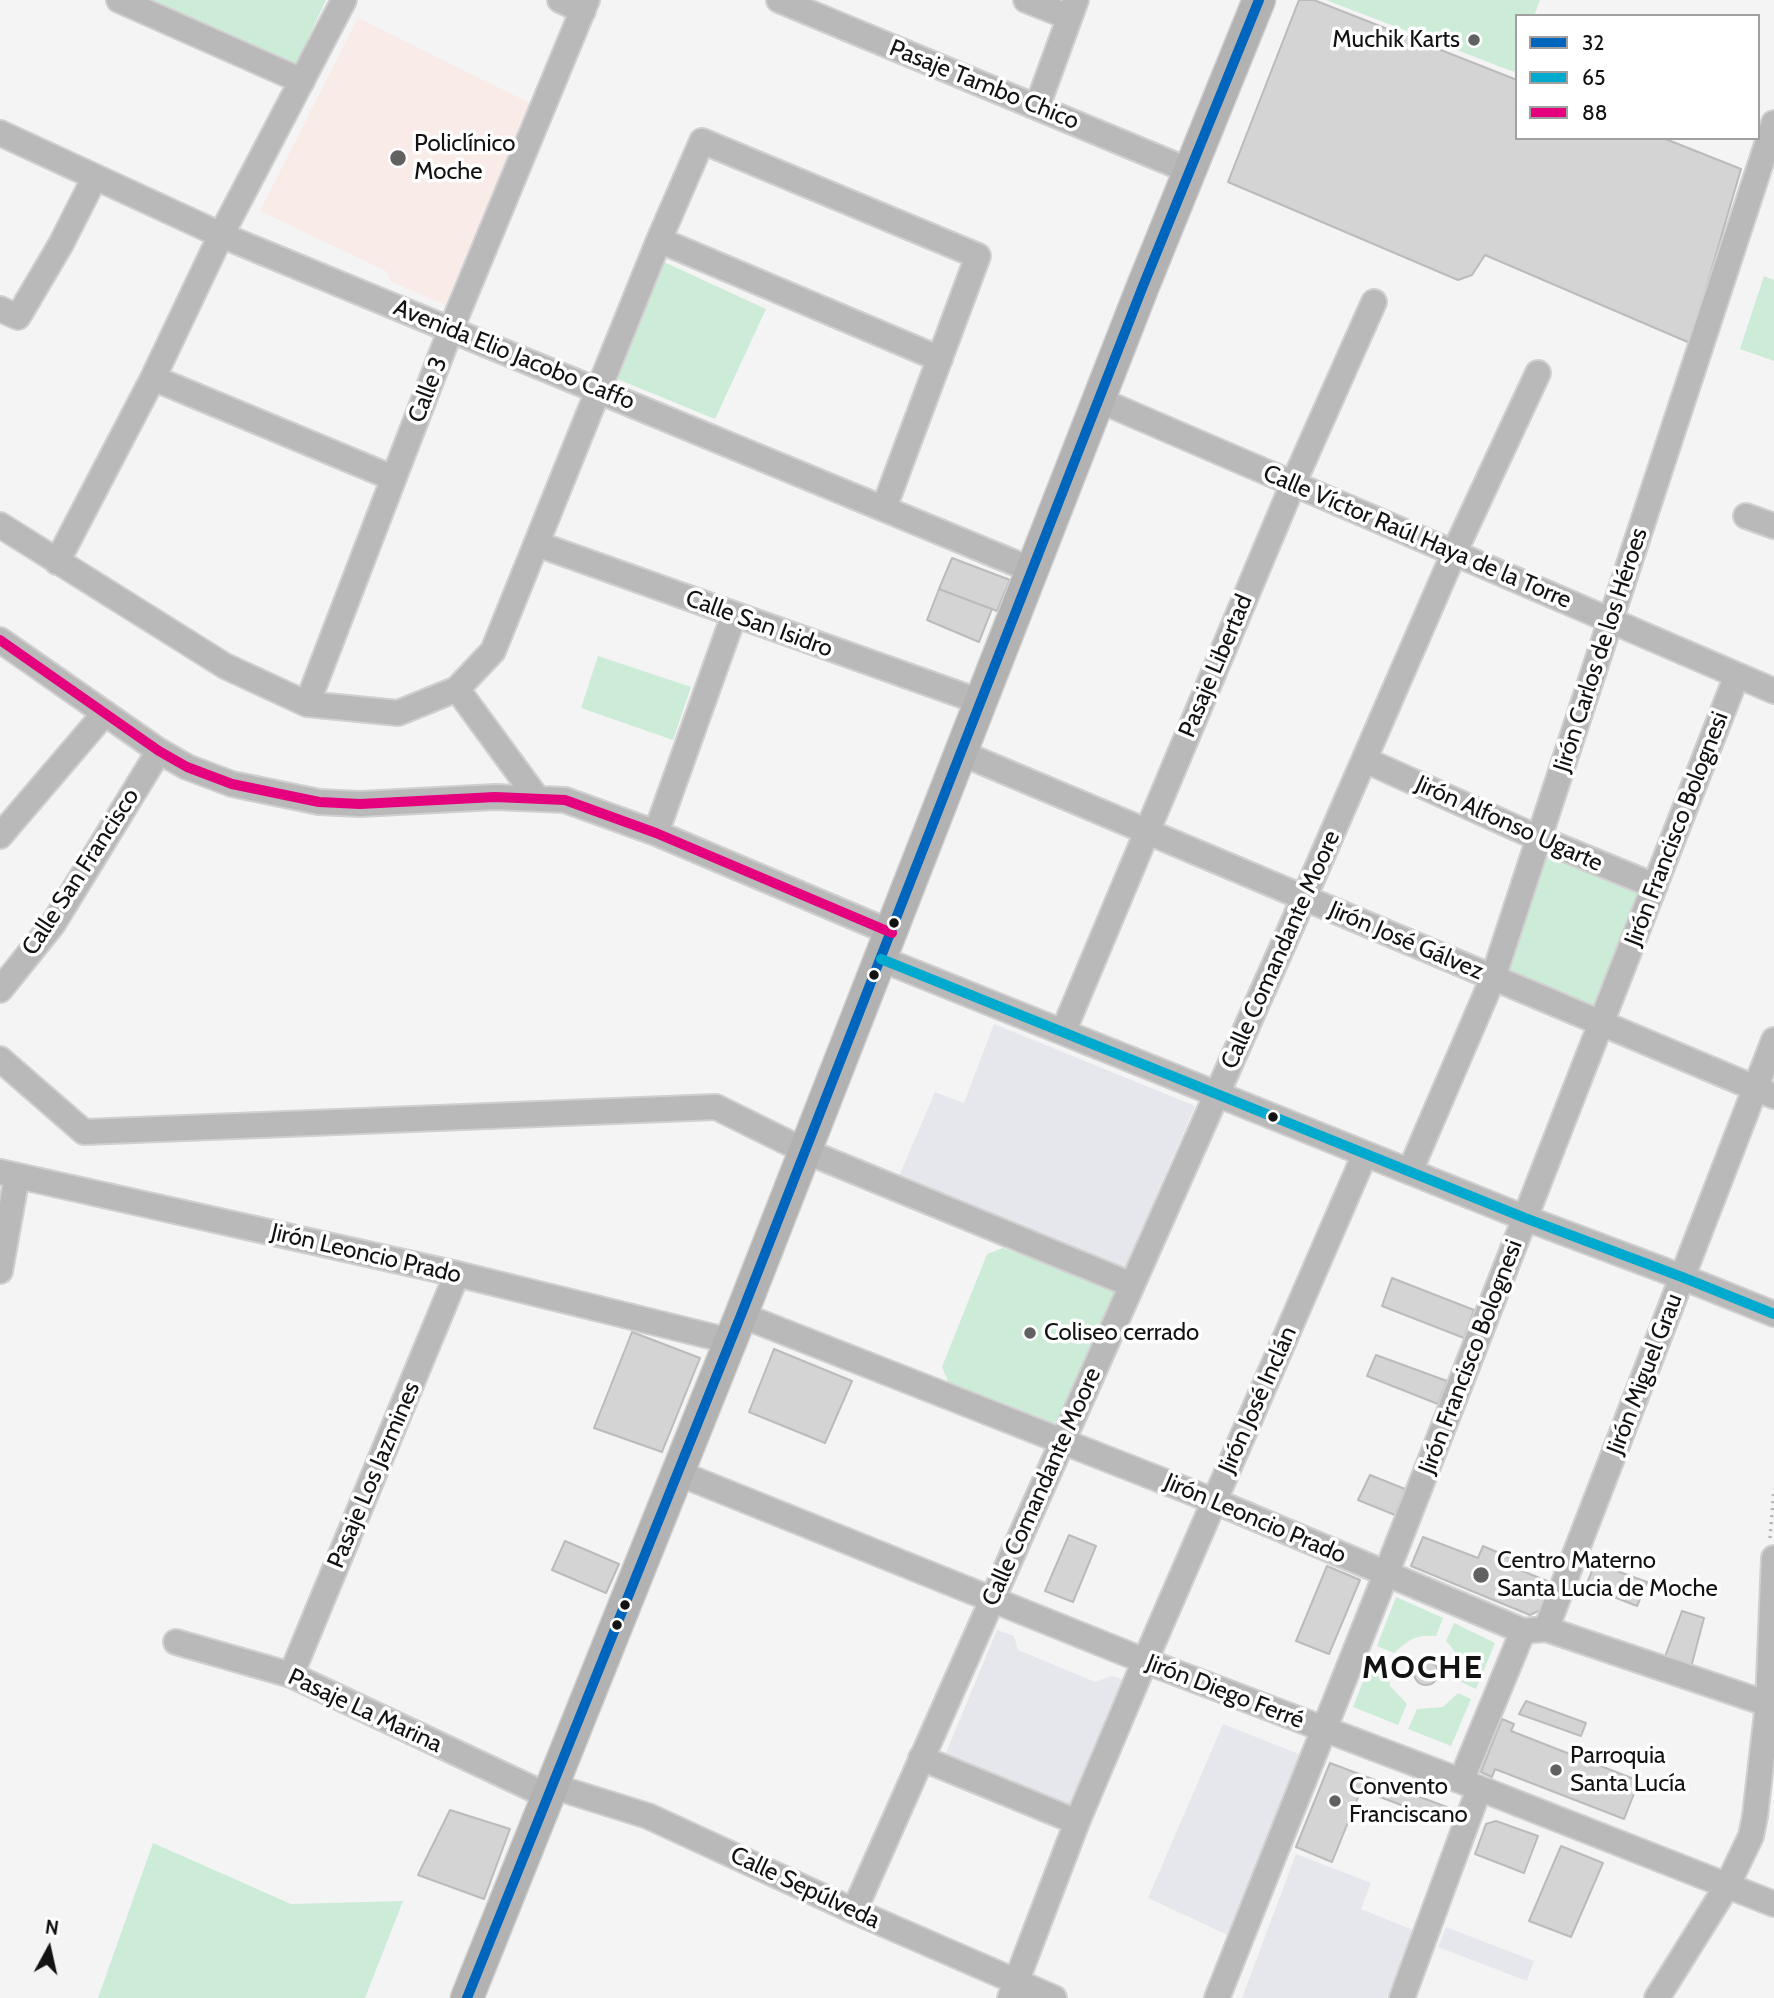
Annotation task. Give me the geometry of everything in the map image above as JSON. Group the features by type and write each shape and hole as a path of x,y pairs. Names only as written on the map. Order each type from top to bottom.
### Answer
{"main road":[{"path":"467,1998 736,1328 1032,570 1259,0"}],"street":[{"path":"119,0 302,81"},
{"path":"57,562 153,378 221,235 344,0"},
{"path":"560,0 585,6"},
{"name":"Pasaje Tambo Chico","path":"779,0 1190,171"},
{"path":"1026,0 1072,8 1037,107"},
{"name":"Calle 3","path":"307,705 451,329 585,6"},
{"name":"Jirón Carlos de los Héroes","path":"1410,1171 1493,978 1774,123"},
{"name":"Avenida Elio Jacobo Caffo","path":"0,133 221,235 1032,570"},
{"path":"0,525 225,666 307,705 398,713 457,689 494,651 659,240 702,141 978,256 884,508"},
{"path":"0,309 18,317 61,244 95,177"},
{"path":"659,240 940,359"},
{"name":"Pasaje Libertad","path":"1063,1032 1293,484 1374,302"},
{"name":"Calle Comandante Moore","path":"854,1911 1365,760 1454,553 1538,373"},
{"path":"153,378 393,478"},
{"name":"Calle Víctor Raúl Haya de la Torre","path":"1099,400 1774,691"},
{"path":"1745,516 1774,526"},
{"name":"Calle San Isidro","path":"537,544 981,702"},
{"path":"656,833 734,615"},
{"path":"0,640 159,751 187,767 232,784 319,802 360,804 495,797 565,800 656,833 1063,1032 1525,1218 1774,1314"},
{"name":"Jirón Francisco Bolognesi","path":"1217,1998 1386,1574 1737,675"},
{"path":"457,689 537,798"},
{"path":"0,836 105,713"},
{"name":"Calle San Francisco","path":"0,990 53,924 159,751"},
{"name":"Jirón José Gálvez","path":"961,753 1765,1092"},
{"name":"Jirón Alfonso Ugarte","path":"1365,760 1538,838 1655,886"},
{"name":"Jirón Miguel Grau","path":"1402,1998 1470,1785 1682,1277 1765,1092 1774,1040"},
{"path":"0,1059 85,1132 716,1107 805,1151 1132,1285"},
{"name":"Jirón José Inclán","path":"1013,1991 1077,1822 1365,1154"},
{"path":"0,1270 8,1174"},
{"name":"Jirón Leoncio Prado","path":"8,1174 457,1274 736,1328 1062,1441 1214,1501 1386,1574 1535,1630 1771,1705"},
{"name":"Pasaje Los Jazmines","path":"291,1675 457,1274"},
{"name":"Jirón Diego Ferré","path":"678,1473 1145,1661 1774,1904"},
{"path":"1657,1998 1727,1886 1751,1836 1771,1705 1772,1551"},
{"name":"Pasaje La Marina","path":"177,1642 291,1675 550,1791"},
{"path":"921,1758 1077,1822"},
{"name":"Calle Sepúlveda","path":"550,1791 648,1816 854,1911 1013,1991 1054,1998"}],"path":[{"path":"1772,1551 1774,1489"}],"shaded area":[{"name":"Policlínico Moche","path":"358,18 532,104 445,305 392,282 386,271 260,211"},
{"path":"994,1024 1195,1106 1125,1268 899,1176 935,1092 964,1103"},
{"path":"997,1630 1014,1636 1018,1650 1095,1682 1112,1676 1134,1683 1076,1821 941,1765"},
{"path":"1223,1724 1299,1754 1232,1937 1148,1898"},
{"path":"1296,1854 1371,1883 1361,1909 1413,1930 1387,1998 1242,1998"},
{"path":"1446,1927 1534,1961 1527,1981 1438,1947"}],"green space":[{"path":"144,0 326,0 294,69"},
{"name":"Muchik Karts","path":"1326,0 1540,0 1535,14 1515,14 1514,72"},
{"path":"664,262 766,309 715,419 610,376"},
{"path":"1764,276 1774,280 1774,361 1740,349"},
{"path":"598,656 691,687 673,740 581,708"},
{"path":"1541,844 1649,889 1599,1016 1497,973"},
{"name":"Coliseo cerrado","path":"1003,1248 1116,1289 1119,1299 1067,1415 1052,1424 950,1386 942,1367 987,1254"},
{"path":"1396,1597 1443,1618 1436,1636 1413,1639 1394,1653 1377,1646"},
{"path":"1454,1623 1495,1643 1476,1689 1461,1682 1459,1660 1446,1641"},
{"path":"1373,1656 1389,1662 1390,1686 1407,1704 1398,1725 1353,1707"},
{"path":"1458,1693 1471,1699 1451,1746 1408,1729 1417,1709 1443,1707"},
{"path":"153,1843 291,1904 403,1901 365,1998 98,1998"}],"building":[{"path":"1299,0 1314,0 1515,79 1515,140 1668,140 1741,169 1690,343 1485,255 1472,275 1458,280 1228,182"},
{"path":"952,558 1010,580 997,611 939,589"},
{"path":"939,589 992,609 979,642 927,620"},
{"path":"1392,1278 1474,1310 1464,1338 1382,1306"},
{"path":"632,1332 700,1358 662,1452 594,1428"},
{"path":"774,1349 852,1381 825,1443 749,1412"},
{"path":"1376,1355 1447,1381 1438,1404 1367,1376"},
{"path":"1370,1475 1405,1489 1395,1515 1358,1500"},
{"path":"1069,1535 1096,1546 1073,1602 1045,1591"},
{"name":"Centro Materno Santa Lucia de Moche","path":"1423,1537 1478,1558 1483,1546 1513,1559 1510,1566 1552,1583 1542,1609 1530,1615 1411,1566"},
{"path":"565,1541 619,1564 606,1593 552,1570"},
{"path":"1595,1563 1647,1582 1637,1606 1586,1586"},
{"path":"1327,1566 1360,1580 1329,1654 1296,1641"},
{"path":"1682,1611 1704,1618 1690,1671 1663,1662"},
{"path":"1426,1661 1435,1664 1438,1673 1435,1682 1426,1685 1417,1682 1414,1673 1417,1664"},
{"path":"1526,1701 1586,1723 1581,1736 1519,1714"},
{"name":"Parroquia Santa Lucía","path":"1502,1719 1514,1724 1511,1731 1639,1781 1624,1819 1495,1769 1492,1777 1481,1772"},
{"name":"Convento Franciscano","path":"1330,1763 1460,1812 1455,1825 1361,1790 1332,1862 1296,1847"},
{"path":"450,1810 510,1829 484,1899 418,1875"},
{"path":"1496,1821 1538,1836 1524,1873 1475,1854 1486,1824"},
{"path":"1561,1846 1603,1863 1571,1937 1529,1921"}],"transit line":[{"name":"32","path":"467,1998 741,1315 1143,286 1259,0"},
{"name":"88","path":"0,640 159,751 187,767 232,784 319,802 360,804 495,797 565,800 656,833 892,933"},
{"name":"65","path":"881,959 1525,1218 1774,1314"}],"place":[{"name":"Muchik Karts","path":"1474,40"},
{"name":"Policlínico Moche","path":"398,158"},
{"name":"Coliseo cerrado","path":"1030,1333"},
{"name":"Centro Materno Santa Lucia de Moche","path":"1481,1575"},
{"name":"Parroquia Santa Lucía","path":"1556,1770"},
{"name":"Convento Franciscano","path":"1335,1801"}],"district":[{"name":"MOCHE","path":"1423,1669"}]}
